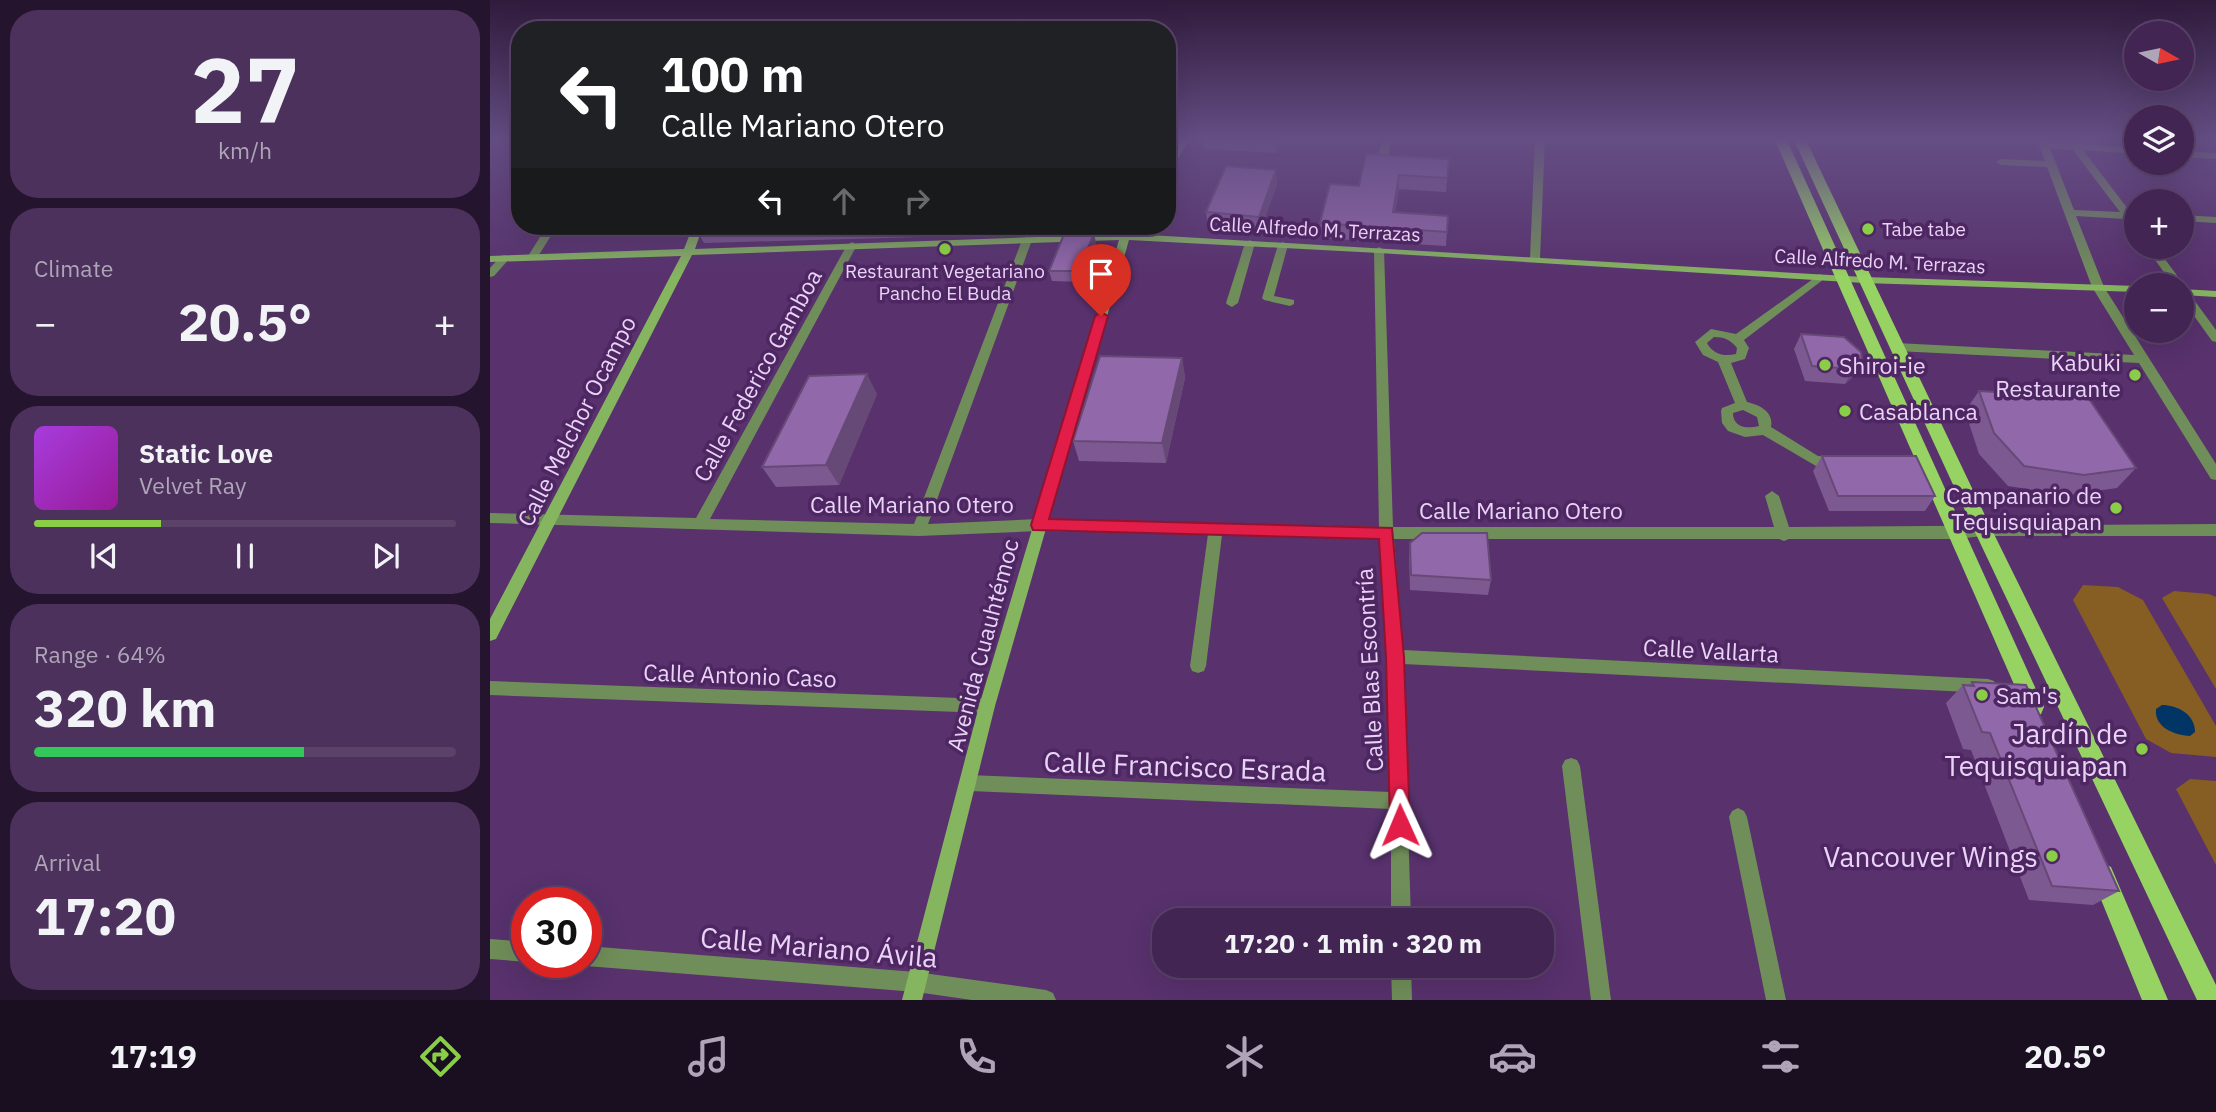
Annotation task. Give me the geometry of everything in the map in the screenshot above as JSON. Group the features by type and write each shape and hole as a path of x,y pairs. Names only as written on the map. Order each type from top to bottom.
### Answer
{"main road":[{"path":"1801,185 1842,278 1917,463 1956,533 2041,724"},
{"path":"1821,185 1983,530 2210,1000"},
{"path":"2096,858 2155,1000"}],"street":[{"path":"1535,259 1538,185"},
{"path":"2059,185 2098,287 2216,475"},
{"path":"2108,185 2124,205"},
{"path":"2070,213 2124,216"},
{"path":"2194,219 2216,220"},
{"path":"533,256 546,235"},
{"name":"Calle Melchor Ocampo","path":"490,634 695,235"},
{"name":"Calle Alfredo M. Terrazas","path":"490,259 1027,240 1090,235"},
{"name":"Avenida Cuauhtémoc","path":"914,991 988,706 1039,525 1127,235"},
{"name":"Calle Alfredo M. Terrazas","path":"1161,235 1250,243 1820,277 2124,288"},
{"path":"919,530 1027,240"},
{"path":"1232,303 1250,243"},
{"name":"Calle Federico Gamboa","path":"699,525 852,245"},
{"path":"1283,245 1268,298 1290,302"},
{"name":"Calle Blas Escontría","path":"1379,250 1386,533 1395,657 1400,801 1401,908"},
{"path":"490,274 505,258"},
{"path":"1737,339 1820,277"},
{"path":"2194,292 2216,293"},
{"path":"2194,308 2216,338"},
{"path":"1717,333 1737,339 1743,348 1741,356 1723,359 1704,351 1701,342 1703,338 1717,333"},
{"path":"1896,347 2143,359"},
{"path":"1723,359 1742,405"},
{"path":"1764,429 1767,421 1760,412 1742,405 1727,411 1725,415 1728,424 1747,433 1764,429 1816,461 1857,461"},
{"path":"1772,496 1784,535"},
{"name":"Calle Mariano Otero","path":"490,518 919,530 1039,525 1386,533 1784,535 1956,533 1983,530 2216,530"},
{"path":"1198,666 1216,528"},
{"name":"Calle Vallarta","path":"1395,657 2025,687"},
{"name":"Calle Antonio Caso","path":"490,688 988,706"},
{"path":"1571,766 1601,1000"},
{"name":"Calle Francisco Esrada","path":"969,783 1400,801"},
{"path":"1738,817 1776,1000"},
{"path":"490,949 511,950"},
{"name":"Calle Mariano Ávila","path":"602,958 914,991 1046,1000"},
{"path":"1401,978 1402,1000"}],"shaded area":[{"path":"2083,585 2118,587 2143,600 2216,726 2216,757 2171,753 2146,739 2073,600"},
{"path":"2174,591 2216,597 2216,689 2162,598"},
{"path":"2190,779 2216,781 2216,865 2176,789"}],"water":[{"path":"2162,705 2173,707 2189,716 2195,732 2190,736 2166,729 2156,715 2156,709"}],"building":[{"path":"1218,185 1271,185 1259,217 1206,212"},
{"path":"1330,185 1397,185 1393,212 1448,216 1447,232 1320,223"},
{"path":"1064,235 1093,235 1079,271 1049,271"},
{"path":"1801,334 1844,337 1861,352 1862,361 1853,369 1812,366"},
{"path":"1100,356 1182,358 1162,443 1073,441"},
{"path":"867,374 826,465 762,467 809,376"},
{"path":"1979,391 2085,393 2136,468 2084,475 2024,466 1994,433"},
{"path":"1822,456 1916,456 1935,496 1838,496"},
{"path":"1422,533 1487,533 1491,580 1411,575 1410,543"},
{"path":"1972,682 2026,685 2119,891 2052,886 1990,733 1982,732 1963,685 1974,686"}],"place":[{"name":"Tabe tabe","path":"1868,229"},
{"name":"Restaurant Vegetariano Pancho El Buda","path":"945,249"},
{"name":"Shiroi-ie","path":"1825,365"},
{"name":"Kabuki Restaurante","path":"2135,375"},
{"name":"Casablanca","path":"1845,411"},
{"name":"Campanario de Tequisquiapan","path":"2116,508"},
{"name":"Sam's","path":"1982,695"},
{"name":"Jardín de Tequisquiapan","path":"2142,749"},
{"name":"Vancouver Wings","path":"2052,856"}],"route":[{"path":"1101,316 1039,525 1386,533 1395,657 1400,825"}]}
